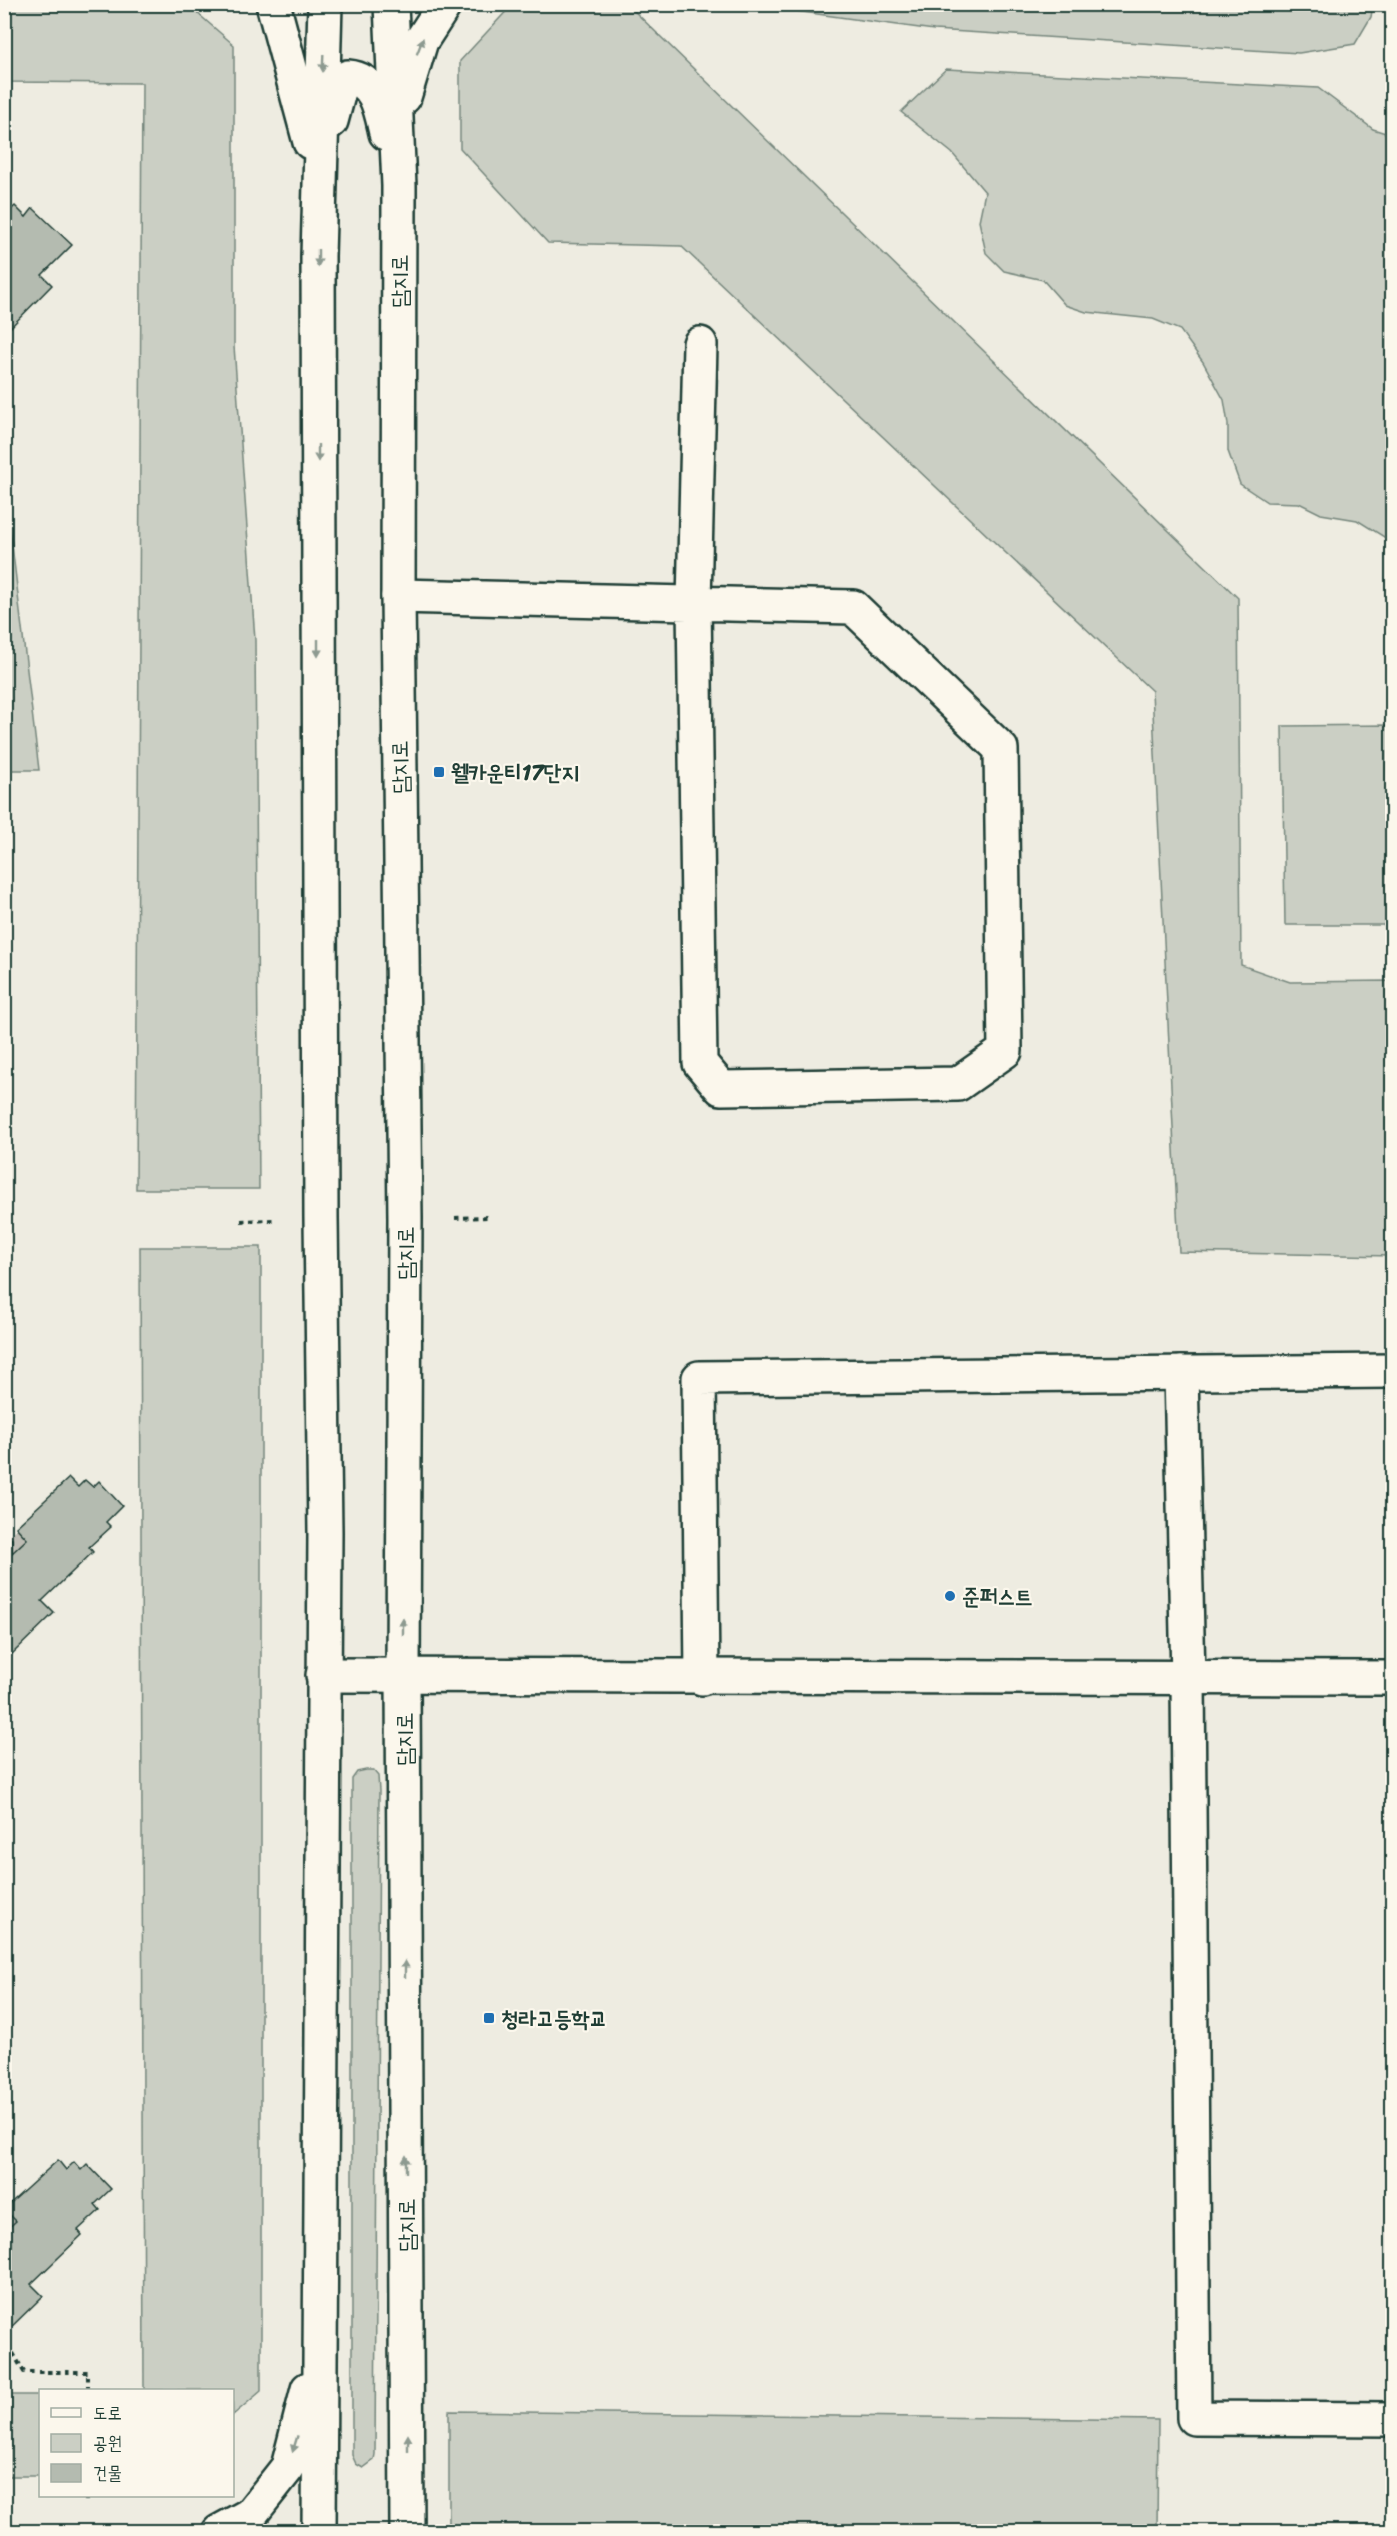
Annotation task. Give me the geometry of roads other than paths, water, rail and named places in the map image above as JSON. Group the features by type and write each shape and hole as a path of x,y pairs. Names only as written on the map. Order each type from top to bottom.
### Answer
{"street":[{"path":"273,4 319,178"},
{"path":"319,2532 325,1532 318,594 319,178 325,4"},
{"name":"담지로","path":"391,4 399,186 398,596 405,1218 403,1675 407,2517"},
{"path":"399,186 404,97 421,41 445,4"},
{"path":"319,178 341,84 348,77 367,82 382,115 399,186"},
{"path":"398,596 694,603 853,607 1001,749 1005,1052 958,1084 720,1088 700,1063 694,603 700,344"},
{"path":"702,1678 699,1378 1392,1371"},
{"path":"1181,1373 1188,1678 1194,2418 1392,2419"},
{"path":"323,1675 702,1678 1392,1678"},
{"path":"219,2532 250,2515 288,2467 300,2426 322,2326"}],"place":[{"name":"웰카운티17단지","path":"439,772"},
{"name":"준퍼스트","path":"950,1596"},
{"name":"청라고등학교","path":"489,2018"}]}
